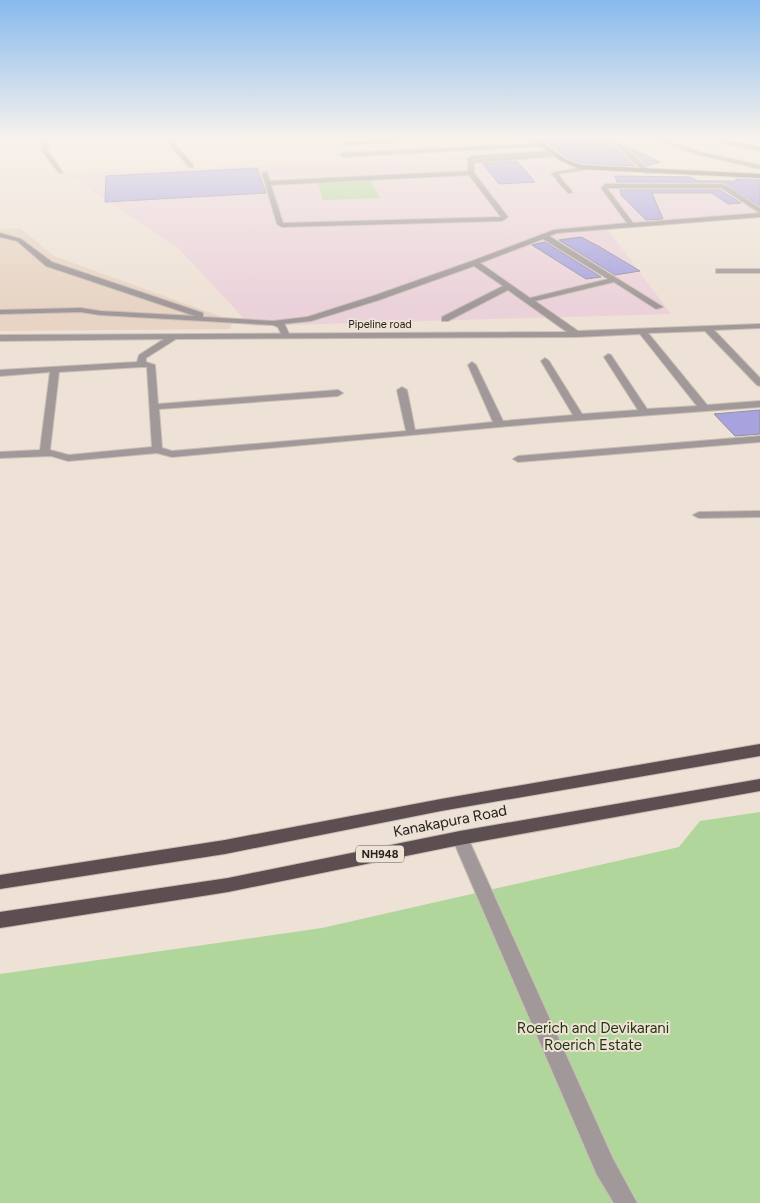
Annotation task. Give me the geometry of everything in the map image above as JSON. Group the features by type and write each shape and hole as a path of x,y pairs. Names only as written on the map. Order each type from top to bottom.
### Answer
{"highway":[{"name":"Kanakapura Road","path":"0,882 225,847 441,805 760,750"},
{"name":"Kanakapura Road","path":"0,920 228,885 460,838 760,786"}],"street":[{"path":"270,193 280,224 282,225 504,218 486,193"},
{"path":"608,193 631,225"},
{"path":"733,193 760,213"},
{"path":"0,312 81,310 100,313 273,323 308,319 376,298 475,263 542,235 566,229 760,213"},
{"path":"0,234 19,240 49,264 216,320"},
{"path":"542,235 659,307"},
{"path":"475,263 576,334"},
{"path":"719,271 760,271"},
{"path":"530,300 614,280"},
{"path":"444,319 509,286"},
{"path":"273,323 280,325 286,336"},
{"name":"Pipeline road","path":"0,338 576,334 760,326"},
{"path":"707,328 760,384"},
{"path":"642,331 704,408"},
{"path":"141,364 142,357 174,337"},
{"path":"608,358 645,413"},
{"path":"545,361 579,417"},
{"path":"0,373 141,364 151,365 157,450"},
{"path":"472,365 499,424"},
{"path":"45,454 55,369"},
{"path":"402,390 411,433"},
{"path":"154,407 338,393"},
{"path":"0,455 45,454 68,458 157,450 172,454 579,417 760,404"},
{"path":"518,459 760,439"},
{"path":"699,515 760,514"},
{"path":"460,838 604,1167 626,1203"}],"shaded area":[{"path":"96,193 760,193 760,218 606,227 671,314 251,326 177,247"},
{"path":"20,228 54,256 233,321 230,329 0,331 0,230"}],"green space":[{"path":"321,193 377,193 380,198 323,200"},
{"name":"Roerich and Devikarani Roerich Estate","path":"760,812 760,1203 0,1203 0,974 322,928 679,847 700,821"}],"building":[{"path":"105,193 263,193 105,202"},
{"path":"621,193 652,193 663,219 646,220"},
{"path":"712,193 725,193 741,203 728,204"},
{"path":"740,193 760,193 760,206"},
{"path":"581,237 640,271 615,275 559,240"},
{"path":"545,242 601,277 586,279 532,245"},
{"path":"760,410 760,434 735,436 714,414"}]}
